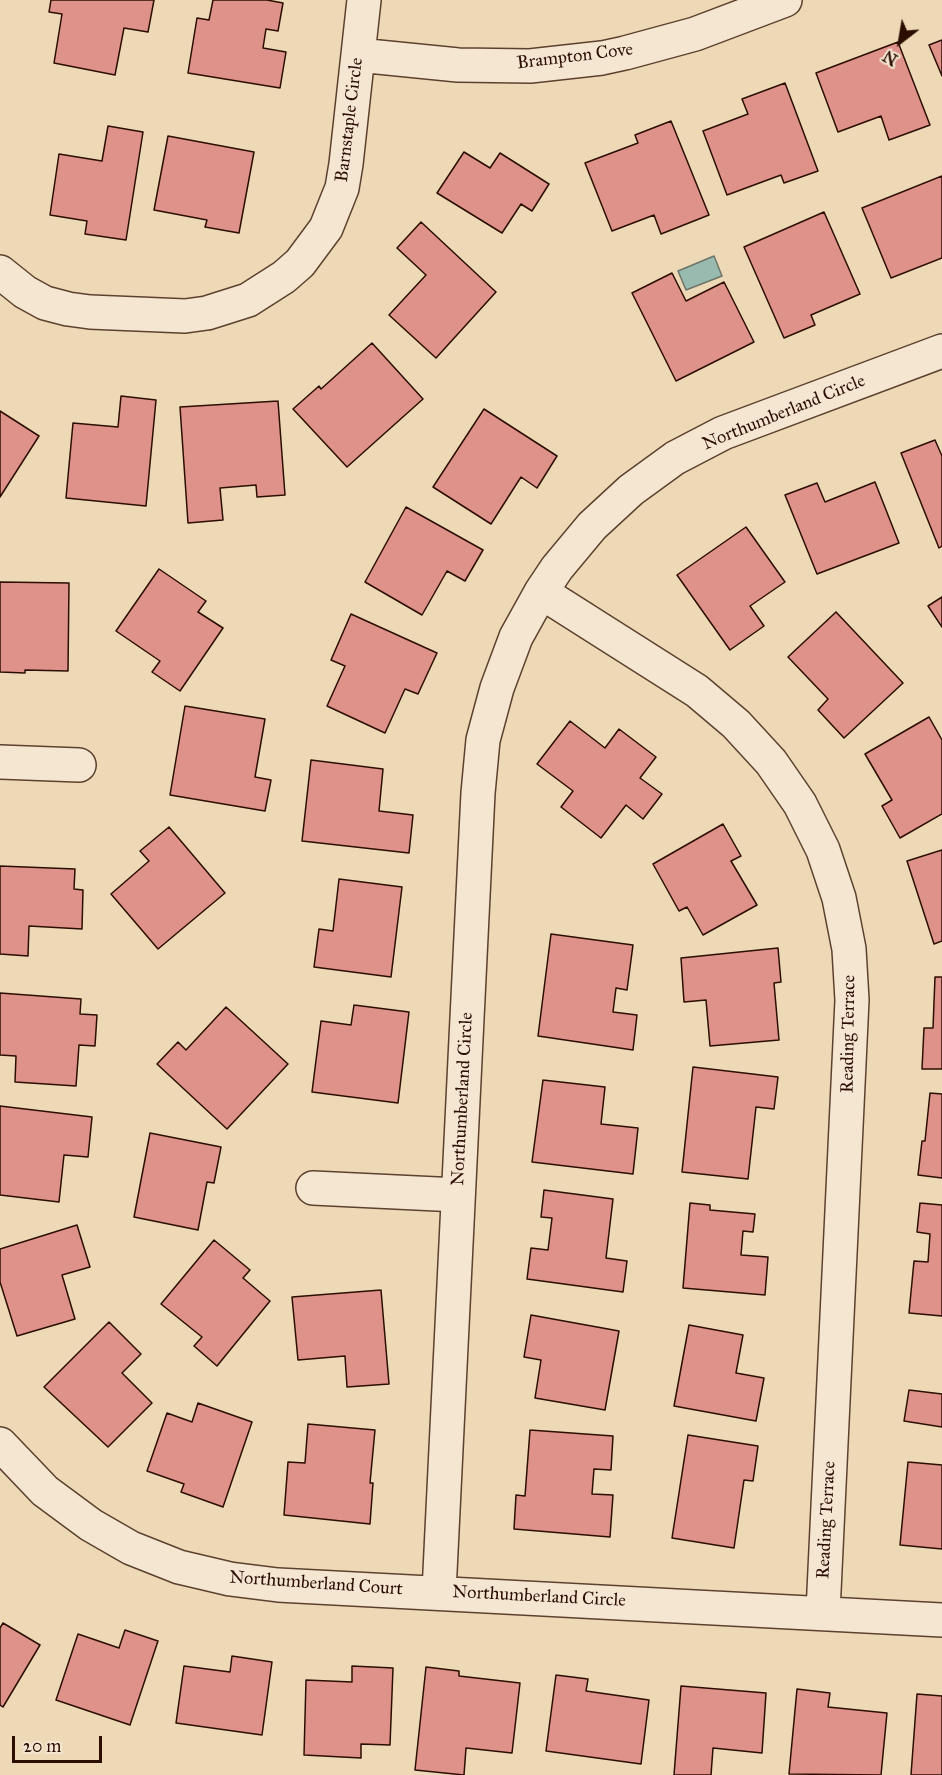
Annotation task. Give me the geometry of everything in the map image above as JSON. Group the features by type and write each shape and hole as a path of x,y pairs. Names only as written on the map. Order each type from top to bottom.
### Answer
{"street":[{"name":"Barnstaple Circle","path":"0,272 25,292 45,303 90,312 185,316 207,314 248,300 267,290 300,263 326,228 335,208 346,164 364,0"},
{"name":"Brampton Cove","path":"358,55 458,65 530,66 591,59 625,53 695,34 785,0"},
{"name":"Northumberland Circle","path":"942,351 723,433 675,458 632,490 592,526 557,568 541,592 512,647 497,688 483,740 478,793 439,1592 942,1620"},
{"name":"Reading Terrace","path":"541,592 697,691 736,724 771,762 800,804 823,850 839,898 849,949 852,1000 823,1612"},
{"path":"0,762 79,765"},
{"path":"313,1188 458,1195"},
{"name":"Northumberland Court","path":"4,1457 86,1522 131,1548 179,1567 230,1579 278,1585 439,1592"}],"water":[{"path":"714,256 722,276 686,290 678,271"}],"building":[{"path":"51,0 154,0 148,32 124,28 115,75 54,63 62,14 49,12"},
{"path":"213,0 267,0 283,3 278,31 266,29 263,48 286,52 280,88 188,73 197,18 209,20"},
{"path":"942,40 942,76 929,45"},
{"path":"898,42 930,125 889,140 881,116 838,132 816,73"},
{"path":"785,83 818,171 784,183 781,175 727,195 703,131 748,114 742,99"},
{"path":"671,121 709,215 661,234 654,215 612,231 585,163 638,143 635,135"},
{"path":"108,126 143,132 126,240 85,234 87,221 50,215 59,154 102,161"},
{"path":"168,136 254,152 239,233 205,227 207,220 154,210"},
{"path":"464,152 490,168 500,153 549,184 532,211 521,204 502,233 437,193"},
{"path":"942,176 942,258 891,278 862,208"},
{"path":"824,212 860,294 811,315 815,325 784,338 744,247"},
{"path":"421,222 496,292 436,358 389,315 426,275 397,248"},
{"path":"672,273 686,301 724,282 754,342 676,381 632,293"},
{"path":"372,343 423,399 347,467 293,409 319,386 321,389"},
{"path":"121,396 156,400 146,506 66,498 73,423 118,427"},
{"path":"278,401 285,495 257,497 256,485 220,488 223,520 188,523 180,407"},
{"path":"484,409 557,456 537,488 521,477 491,524 433,487"},
{"path":"0,411 39,436 0,497"},
{"path":"935,440 942,456 942,546 939,548 901,453"},
{"path":"875,482 899,543 817,574 785,495 817,483 825,502"},
{"path":"406,507 483,550 465,581 447,571 422,615 365,582"},
{"path":"746,527 785,582 750,606 764,626 730,650 677,575"},
{"path":"159,569 206,601 198,612 223,628 180,691 152,672 160,661 116,631"},
{"path":"0,582 69,583 68,671 0,672"},
{"path":"942,597 942,627 928,606"},
{"path":"836,612 903,683 844,738 818,710 828,699 788,657"},
{"path":"351,614 437,653 418,694 405,689 385,733 327,706 345,666 331,660"},
{"path":"185,706 265,719 255,777 271,780 265,811 170,795"},
{"path":"929,717 942,740 942,814 900,838 882,806 892,800 865,754"},
{"path":"570,721 605,748 619,729 656,757 640,778 662,794 643,819 626,805 601,838 561,807 573,791 537,764"},
{"path":"311,760 383,769 379,811 413,815 409,853 302,841"},
{"path":"723,824 741,856 731,861 757,905 703,935 687,907 679,911 653,864"},
{"path":"169,827 225,893 158,949 111,894 149,861 140,851"},
{"path":"942,850 942,941 934,944 907,861"},
{"path":"0,866 75,869 74,889 83,890 82,929 29,926 28,956 0,954"},
{"path":"339,879 402,887 391,977 314,967 319,929 333,931"},
{"path":"551,934 633,945 627,990 616,988 613,1012 637,1015 633,1050 538,1036"},
{"path":"778,948 781,982 774,983 779,1040 710,1046 706,1000 684,1002 681,958"},
{"path":"935,977 942,977 942,1069 922,1069 924,1028 933,1028"},
{"path":"0,993 81,999 80,1014 97,1015 95,1046 79,1045 76,1086 15,1082 16,1056 0,1055"},
{"path":"354,1005 409,1012 398,1103 312,1092 321,1021 351,1025"},
{"path":"226,1007 288,1064 227,1129 157,1064 178,1042 186,1050"},
{"path":"693,1067 778,1077 774,1109 756,1107 748,1179 682,1172"},
{"path":"543,1080 605,1087 601,1124 638,1128 633,1174 532,1162"},
{"path":"930,1093 942,1094 942,1178 918,1175 922,1141 925,1141"},
{"path":"0,1106 92,1117 88,1157 64,1155 59,1202 0,1195"},
{"path":"150,1133 221,1147 214,1183 207,1182 198,1230 134,1217"},
{"path":"544,1190 613,1199 606,1258 627,1261 623,1292 527,1279 531,1248 548,1250 552,1218 541,1217"},
{"path":"690,1203 710,1205 710,1210 755,1214 753,1232 743,1231 741,1255 768,1257 765,1295 683,1288"},
{"path":"920,1203 942,1205 942,1316 909,1313 914,1261 928,1262 930,1234 917,1232"},
{"path":"77,1225 90,1267 62,1275 75,1319 17,1336 0,1282 0,1249"},
{"path":"214,1240 250,1270 243,1278 270,1301 217,1366 194,1346 202,1337 161,1304"},
{"path":"381,1290 389,1384 347,1387 345,1356 298,1360 292,1297"},
{"path":"531,1315 619,1331 605,1410 535,1398 541,1360 524,1357"},
{"path":"109,1322 141,1354 122,1373 152,1403 108,1447 44,1387"},
{"path":"689,1325 743,1335 736,1373 764,1378 756,1421 674,1406"},
{"path":"909,1390 942,1394 942,1427 904,1421"},
{"path":"198,1403 252,1422 223,1507 181,1492 184,1484 147,1471 167,1413 192,1422"},
{"path":"308,1424 375,1430 370,1483 373,1483 370,1524 284,1515 288,1462 305,1463"},
{"path":"530,1430 613,1436 611,1470 594,1469 592,1494 613,1495 610,1537 514,1529 516,1495 525,1496"},
{"path":"688,1435 758,1446 753,1481 744,1480 734,1548 672,1538"},
{"path":"908,1462 942,1465 942,1549 900,1545"},
{"path":"3,1623 40,1645 3,1707 0,1705 0,1628"},
{"path":"125,1630 158,1641 130,1725 56,1700 78,1634 119,1648"},
{"path":"232,1656 272,1662 262,1735 176,1723 184,1666 230,1672"},
{"path":"352,1666 393,1668 390,1745 361,1744 361,1758 304,1755 306,1680 352,1682"},
{"path":"426,1667 459,1671 459,1676 520,1683 512,1753 466,1748 464,1775 415,1770"},
{"path":"556,1675 588,1679 586,1691 649,1700 641,1764 546,1751"},
{"path":"681,1686 766,1693 762,1753 713,1748 711,1775 674,1775"},
{"path":"797,1689 830,1693 828,1707 887,1713 881,1775 789,1774"},
{"path":"917,1694 942,1696 942,1775 911,1775"}]}
